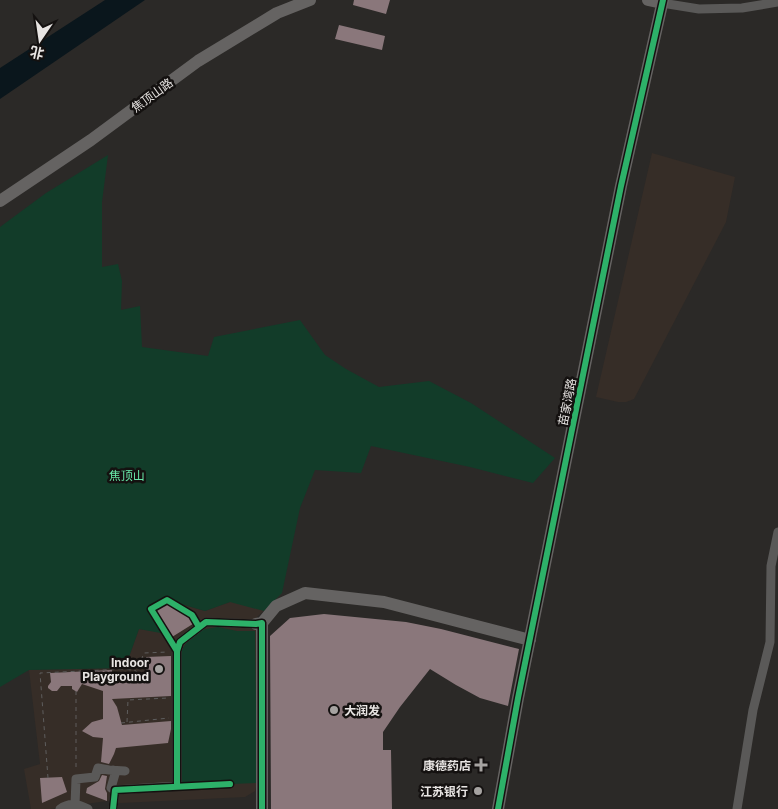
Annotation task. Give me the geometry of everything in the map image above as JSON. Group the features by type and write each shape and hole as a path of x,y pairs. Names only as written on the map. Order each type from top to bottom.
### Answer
{"street":[{"name":"焦顶山路","path":"0,201 91,140 198,60 277,14 310,0"},
{"path":"648,0 663,1 699,9 742,8 778,2"},
{"name":"苗家湾路","path":"498,809 621,186 663,1"},
{"path":"736,809 753,710 770,642 771,566 778,532"},
{"path":"262,809 259,623 276,606 305,593 384,602 530,640"},
{"path":"113,770 114,776 111,788 115,790 177,786 177,651 180,642 206,622 259,623"},
{"path":"75,805 76,779 95,777 98,768 125,771"},
{"path":"113,809 115,790"},
{"path":"60,809 64,806 75,805 88,809"}],"path":[{"path":"132,682 144,654 177,651"},
{"path":"40,778 51,778 40,673 126,669 136,671"},
{"path":"76,691 76,779"},
{"path":"127,722 128,700 177,698"},
{"path":"121,723 177,717"}],"shaded area":[{"path":"105,0 145,0 0,99 0,68"},
{"path":"652,153 735,177 726,222 634,399 618,402 596,397"},
{"path":"282,593 256,618 257,783 255,791 245,797 121,803 107,801 50,809 31,809 24,769 40,764 29,670 125,668 139,629 166,633 151,609 167,600 205,611 230,602"}],"green space":[{"name":"焦顶山","path":"108,155 102,202 102,267 118,264 122,281 121,310 140,306 142,347 208,356 214,337 300,320 325,355 379,387 429,381 471,403 555,458 533,483 470,467 371,446 361,473 315,470 300,508 282,593 264,611 230,602 205,611 167,600 152,609 166,634 139,629 125,668 29,670 0,687 0,227 46,193"},
{"path":"218,627 237,631 255,631 257,783 182,786 179,666 182,650 186,643 200,630"}],"building":[{"path":"354,0 390,0 386,14 353,5"},
{"path":"339,25 385,36 382,50 335,39"},
{"path":"167,600 192,615 196,622 172,637 153,608"},
{"name":"大润发","path":"324,614 406,622 519,649 508,706 480,698 430,669 383,732 383,750 391,750 392,809 271,809 270,636 290,618"},
{"path":"171,656 171,696 112,699 117,707 122,725 171,721 168,743 116,748 109,764 101,762 103,738 93,737 82,731 92,722 103,719 103,691 82,684 77,692 72,689 72,686 61,686 57,691 52,691 48,688 51,682 50,673 112,670 112,683 146,681 146,657"},
{"path":"102,775 107,776 105,789 107,801 86,793 87,788 99,781"},
{"path":"62,777 67,792 42,803 40,778"}],"cycle path":[{"path":"498,809 518,698 621,186 663,0"},
{"path":"177,651 151,609 167,600 192,615 199,627"},
{"path":"177,786 177,651 180,642 206,622 262,623 262,809"},
{"path":"113,809 115,790 230,784"}],"place":[{"name":"Indoor Playground","path":"159,669"},
{"name":"大润发","path":"334,710"},
{"name":"康德药店","path":"481,765"},
{"name":"江苏银行","path":"478,791"}]}
